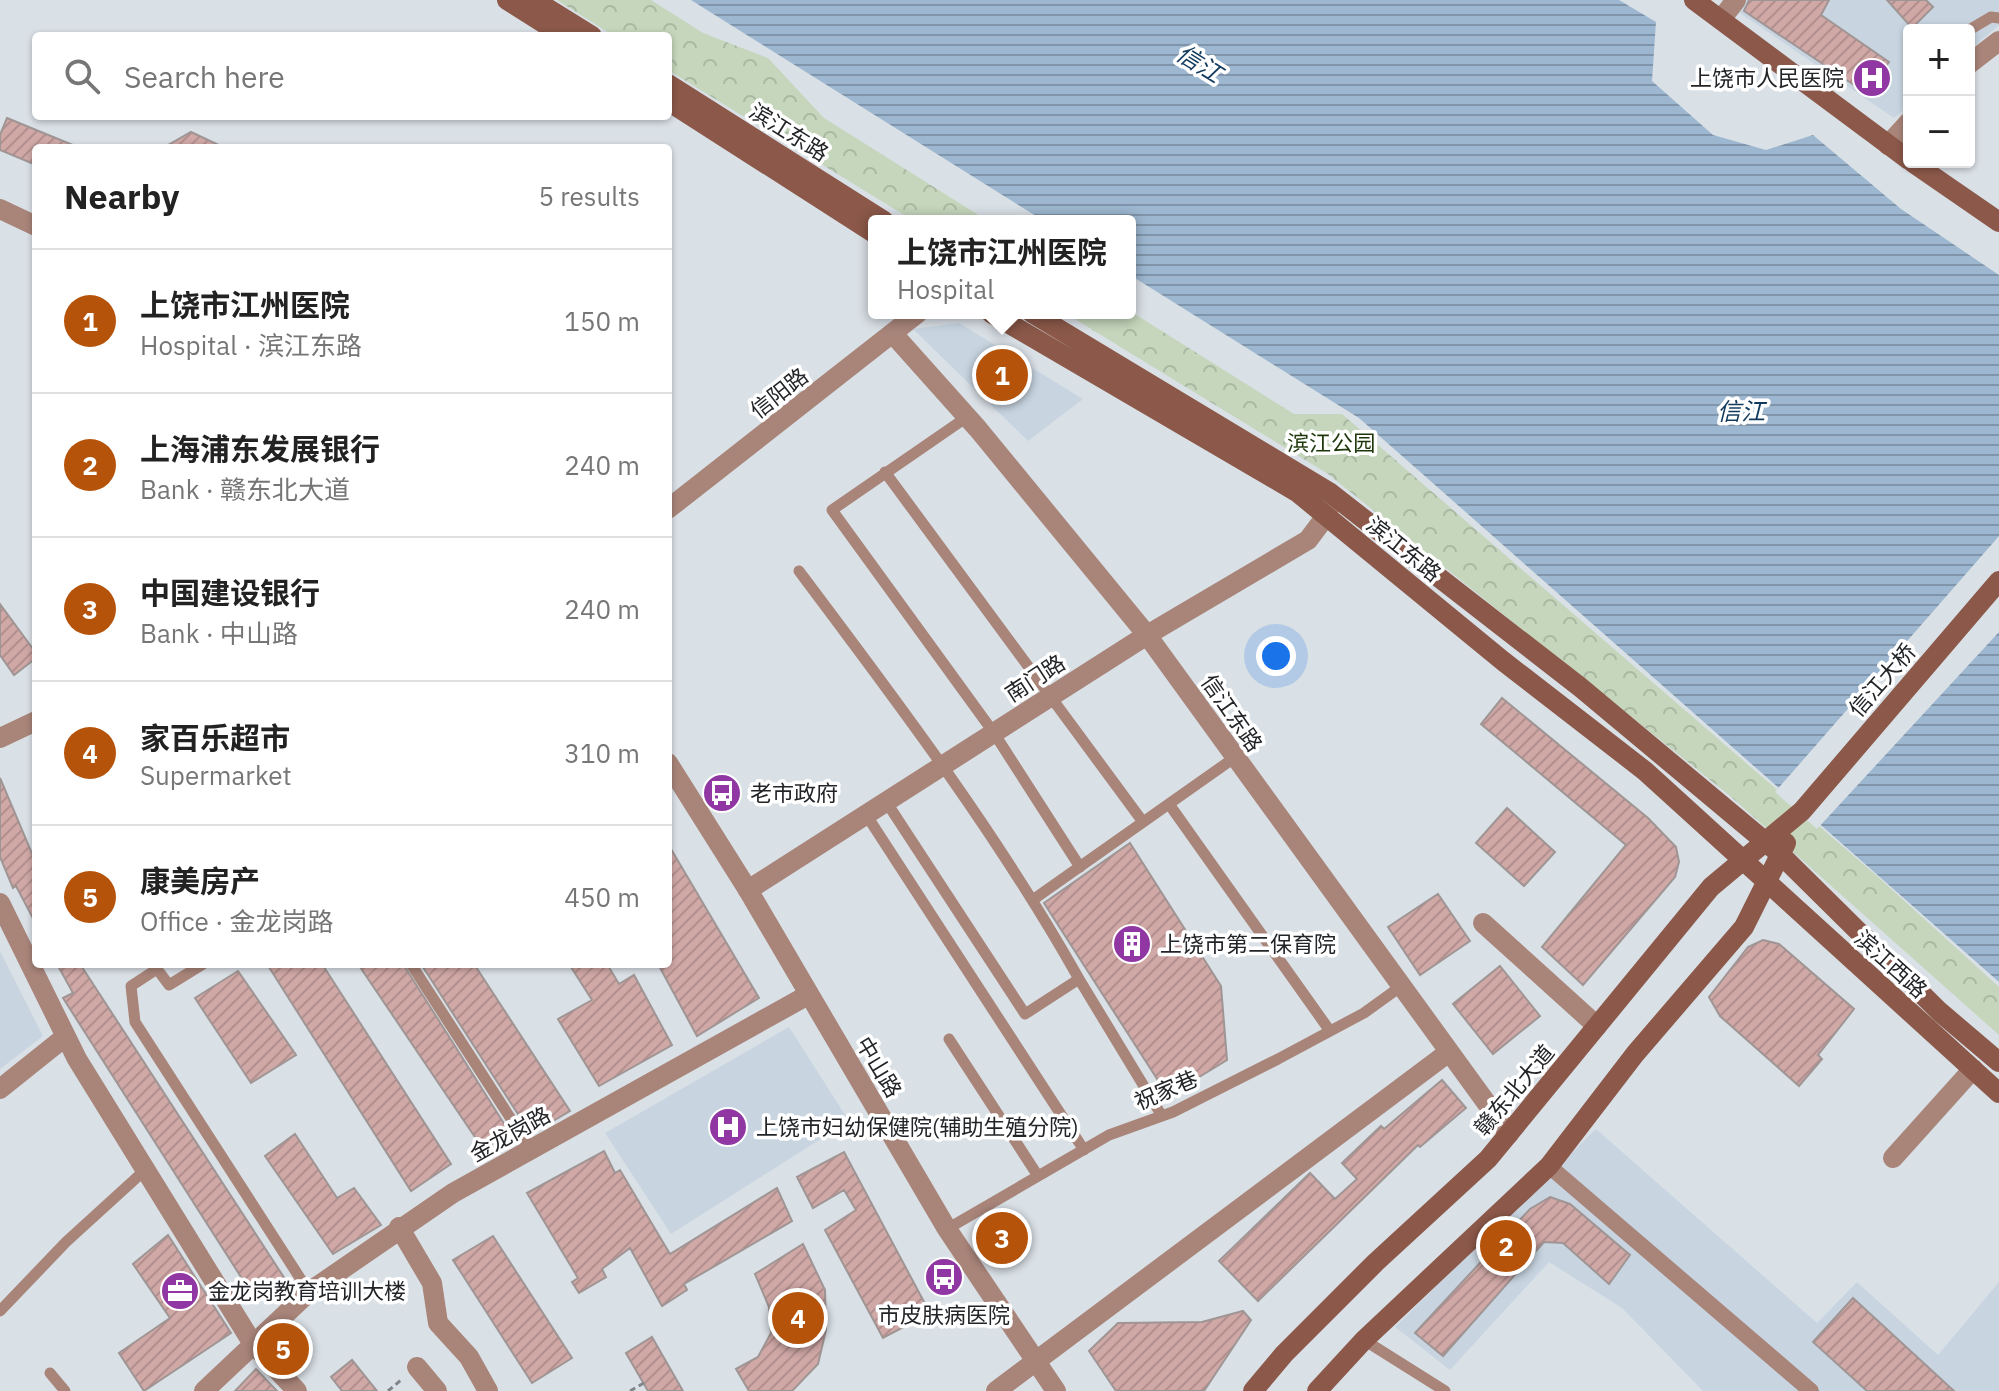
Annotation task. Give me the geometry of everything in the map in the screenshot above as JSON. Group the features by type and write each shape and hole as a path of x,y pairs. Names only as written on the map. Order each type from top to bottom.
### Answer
{"main road":[{"path":"507,0 558,32"},
{"path":"534,0 586,32"},
{"path":"1694,0 1903,156"},
{"name":"滨江东路","path":"672,87 875,215"},
{"name":"滨江东路","path":"672,104 868,229"},
{"path":"1920,168 1999,222"},
{"name":"滨江东路","path":"1001,319 1297,492 1503,661 1645,771 1754,871"},
{"name":"滨江东路","path":"1042,319 1333,495 1580,687 1773,847"},
{"name":"信江大桥","path":"1802,811 1999,581"},
{"name":"赣东北大道","path":"1253,1391 1284,1354 1509,1134 1711,887 1754,871 1802,811"},
{"path":"1317,1391 1364,1340 1549,1166 1635,1054 1744,927 1754,871 1773,847"},
{"name":"滨江西路","path":"1773,847 1940,1012 1999,1062"},
{"name":"滨江西路","path":"1754,871 1999,1093"}],"street":[{"path":"1722,18 1736,0"},
{"path":"1975,59 1999,41"},
{"path":"1888,145 1903,129"},
{"path":"0,209 32,224"},
{"name":"信阳路","path":"672,506 911,319"},
{"name":"信江东路","path":"894,335 967,417 1147,635 1509,1134"},
{"name":"南门路","path":"748,890 1147,635 1308,540 1326,516 1333,495"},
{"path":"0,738 32,723"},
{"name":"中山路","path":"672,769 748,890 947,1229 1056,1391"},
{"path":"0,903 65,1037 145,1170 253,1344 297,1391"},
{"path":"1483,923 1597,1026"},
{"name":"金龙岗路","path":"204,1391 309,1292 399,1227 808,995"},
{"path":"0,1089 65,1037"},
{"path":"996,1391 1449,1052"},
{"path":"1893,1158 1973,1069"},
{"path":"1549,1166 1811,1391"},
{"path":"399,1227 432,1283 438,1323 469,1357 488,1391"},
{"path":"417,1367 437,1391"}],"lane":[{"path":"1975,26 1991,17 1999,18"},
{"path":"967,417 832,510 994,733 1080,867"},
{"path":"885,472 1143,822"},
{"path":"799,571 945,765 1034,899 1162,1116"},
{"path":"1034,899 1080,867 1102,857 1143,822 1234,758"},
{"path":"887,803 1025,1014 1079,979"},
{"path":"1169,804 1330,1031"},
{"path":"867,816 1084,1150"},
{"path":"197,968 169,985 157,969 131,986 135,1022 309,1292"},
{"path":"414,968 531,1150"},
{"name":"祝家巷","path":"947,1229 1109,1135 1162,1116 1330,1031 1364,1013 1400,987"},
{"path":"949,1039 1038,1176"},
{"path":"0,1311 66,1242 145,1170"},
{"path":"1364,1340 1445,1391"},
{"path":"50,1373 65,1391"}],"path":[{"path":"630,1391 644,1383"}],"shaded area":[{"name":"上饶市人民医院","path":"1721,0 1999,0 1999,25 1975,46 1975,24 1903,24 1903,110 1894,118"},
{"path":"959,323 1083,399 1028,441 913,329"},
{"path":"0,951 43,1036 0,1069"},
{"name":"上饶市妇幼保健院(辅助生殖分院)","path":"789,1027 849,1121 671,1234 605,1133"},
{"path":"1596,1129 1817,1323 1857,1282 1938,1355 1999,1282 1999,1391 1703,1391 1622,1308 1549,1262 1450,1370 1395,1327"}],"green space":[{"path":"557,0 651,0 703,33 768,58 824,118 978,215 904,215 672,72 672,32 608,32"},
{"name":"滨江公园","path":"1136,315 1294,414 1342,414 1878,877 1999,987 1999,1035 1729,795 1328,474 1075,319 1136,319"}],"water":[{"name":"信江","path":"691,0 1619,0 1656,22 1652,81 1713,135 1766,150 1813,135 1901,209 1999,275 1999,982 1359,418 1136,279 1136,215 1034,215"}],"pier":[{"path":"1999,536 1999,632 1817,829 1775,792"}],"building":[{"path":"1749,0 1829,0 1821,15 1889,62 1866,93 1744,11"},
{"path":"1887,0 1926,0 1933,7 1916,24 1908,24"},
{"path":"7,118 70,144 32,144 32,163 0,150 0,135"},
{"path":"191,132 216,144 170,144"},
{"path":"0,604 32,648 32,661 14,675 0,655"},
{"path":"1502,698 1648,818 1676,847 1679,862 1675,877 1583,985 1542,947 1626,845 1481,724"},
{"path":"0,778 32,854 32,916 16,886 13,888 0,857"},
{"path":"1507,808 1555,852 1524,886 1476,843"},
{"name":"上饶市第二保育院","path":"1130,843 1221,986 1227,1060 1168,1096 1044,903"},
{"path":"672,851 759,998 697,1036 660,968 672,968"},
{"path":"1438,894 1470,941 1420,975 1388,927"},
{"path":"1763,940 1779,944 1854,1009 1818,1055 1822,1059 1799,1086 1720,1016 1709,997 1748,947"},
{"path":"1500,966 1540,1016 1493,1054 1453,1004"},
{"path":"59,968 83,968 285,1279 255,1299 63,998 73,993"},
{"path":"270,968 325,968 451,1164 411,1191"},
{"path":"361,968 406,968 510,1133 483,1149"},
{"path":"424,968 477,968 570,1111 543,1127 537,1118 525,1125"},
{"path":"572,968 609,968 619,984 634,975 672,1045 599,1086 558,1019 592,1000"},
{"path":"238,971 296,1055 251,1083 195,998"},
{"path":"1442,1080 1466,1108 1420,1147 1418,1145 1258,1301 1219,1261 1310,1173 1335,1199 1357,1179 1342,1163 1381,1126 1384,1129"},
{"path":"295,1134 337,1198 354,1188 381,1225 333,1254 265,1156"},
{"path":"604,1151 615,1173 620,1170 670,1254 777,1188 792,1221 684,1284 687,1290 662,1306 630,1248 602,1269 606,1277 579,1293 572,1282 578,1278 527,1193"},
{"path":"844,1152 930,1313 883,1338 825,1230 856,1210 844,1190 813,1208 797,1177"},
{"path":"1550,1197 1570,1204 1630,1255 1609,1284 1563,1243 1544,1242 1443,1356 1415,1333 1530,1209"},
{"name":"金龙岗教育培训大楼","path":"168,1235 231,1333 144,1391 119,1353 170,1318 133,1264"},
{"path":"493,1236 572,1358 532,1383 453,1260"},
{"path":"803,1244 825,1290 826,1330 818,1364 792,1391 749,1391 736,1369 758,1357 771,1333 769,1307 755,1274"},
{"path":"1853,1298 1954,1391 1867,1391 1813,1342"},
{"path":"1243,1311 1251,1320 1204,1391 1116,1391 1089,1351 1118,1323 1202,1322"},
{"path":"652,1337 683,1391 648,1391 626,1353"},
{"path":"352,1360 377,1391 342,1391 331,1377"},
{"path":"256,1369 277,1391 235,1391"}],"place":[{"name":"上饶市人民医院","path":"1872,78"},
{"name":"上饶市江州医院","path":"1002,375"},
{"name":"老市政府","path":"722,793"},
{"name":"上饶市第二保育院","path":"1132,944"},
{"name":"上饶市妇幼保健院(辅助生殖分院)","path":"728,1127"},
{"name":"中国建设银行","path":"1002,1238"},
{"name":"上海浦东发展银行","path":"1506,1246"},
{"name":"市皮肤病医院","path":"944,1277"},
{"name":"金龙岗教育培训大楼","path":"180,1291"},
{"name":"家百乐超市","path":"798,1318"},
{"name":"康美房产","path":"283,1349"}]}
